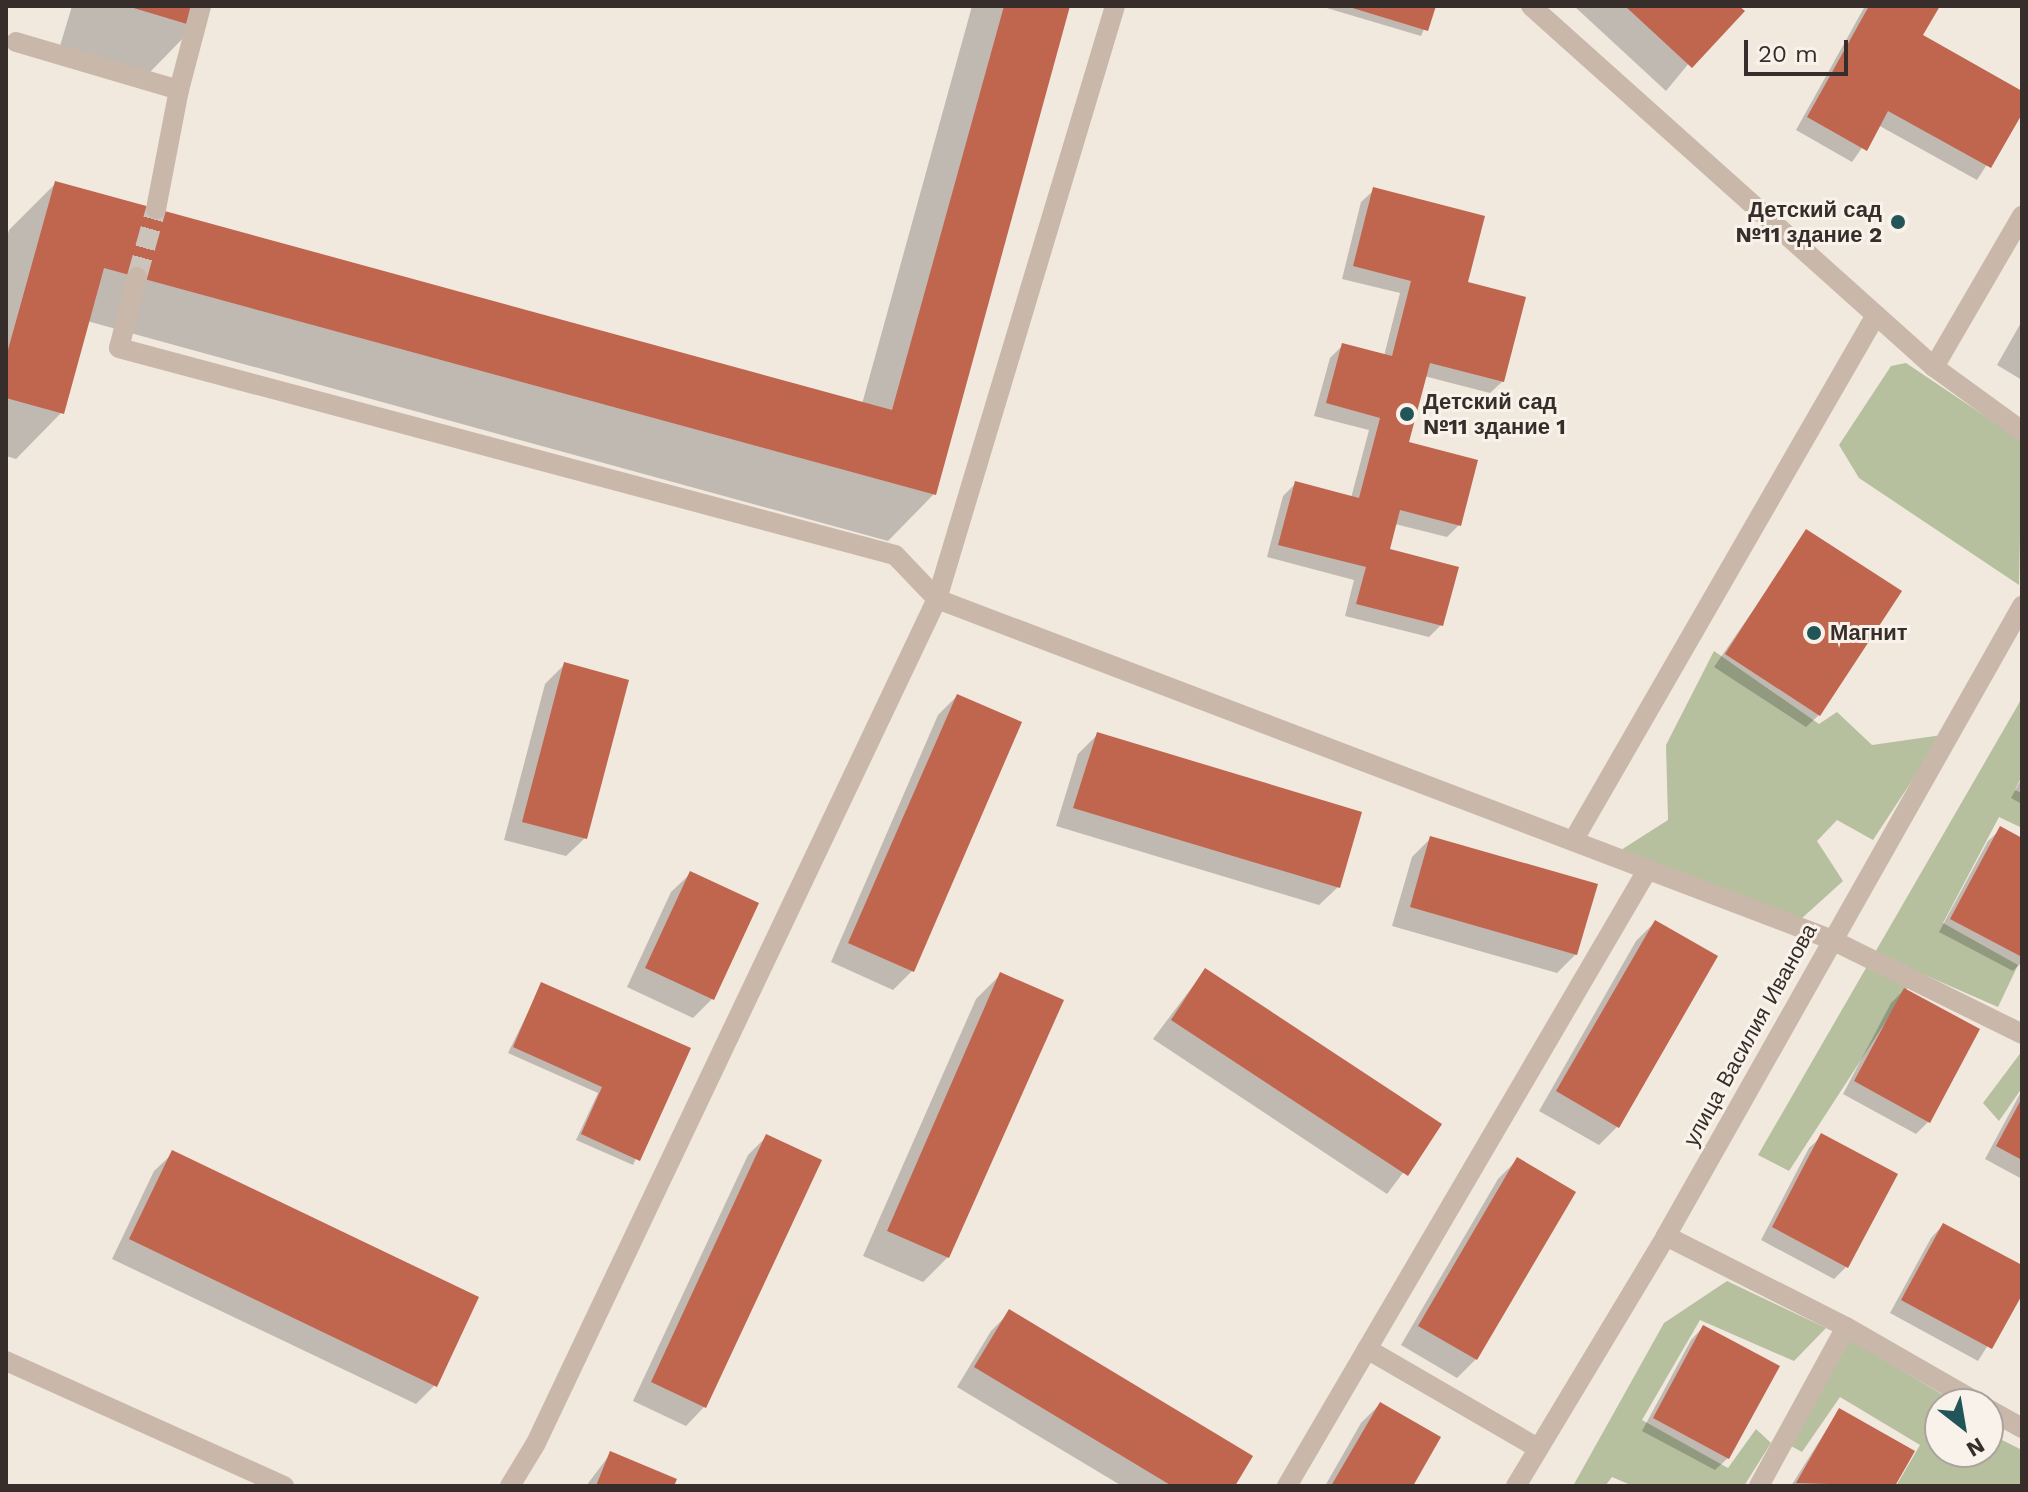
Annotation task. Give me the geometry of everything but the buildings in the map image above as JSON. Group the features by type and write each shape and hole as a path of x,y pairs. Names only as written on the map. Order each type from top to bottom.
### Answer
{"street":[{"path":"156,209 179,90 201,6"},
{"path":"510,1486 536,1443 937,599 1115,6"},
{"path":"1531,6 1934,367 2022,431"},
{"path":"16,42 179,90"},
{"path":"1934,367 2022,216"},
{"path":"137,277 119,348 895,555 937,599 1830,939 2018,1024"},
{"path":"1573,841 1876,315"},
{"name":"улица Василия Иванова","path":"1516,1486 1666,1236 1830,939 2022,606"},
{"path":"1287,1486 1648,869"},
{"path":"1666,1236 1846,1327 1952,1388"},
{"path":"1759,1486 1846,1327"},
{"path":"1367,1349 1538,1448"},
{"path":"6,1361 284,1486"},
{"path":"2004,1418 2022,1428"}],"green space":[{"path":"1906,363 2022,441 2019,585 1859,478 1839,445 1891,366"},
{"path":"1714,651 1819,724 1837,712 1872,745 1942,735 1873,840 1837,820 1817,841 1843,881 1801,919 1621,850 1668,820 1666,745"},
{"path":"2022,698 2022,776 2015,790 2022,793 2022,828 1999,817 1943,923 2018,965 1998,1007 1918,972 1789,1171 1758,1155"},
{"path":"2022,1051 2022,1088 1999,1121 1983,1103"},
{"path":"1727,1281 1826,1328 1794,1361 1700,1320 1642,1420 1728,1468 1756,1429 1771,1443 1744,1486 1633,1486 1612,1477 1605,1486 1573,1486 1664,1323"},
{"path":"1849,1339 1931,1388 1924,1388 1924,1468 2004,1468 2004,1441 2022,1450 2022,1486 1896,1486 1920,1445 1840,1397 1802,1452 1791,1446"}],"tunnel":[{"path":"137,277 156,209"}],"place":[{"name":"Детский сад №11 здание 2","path":"1898,222"},
{"name":"Детский сад №11 здание 1","path":"1407,414"},
{"name":"Магнит","path":"1814,633"}]}
